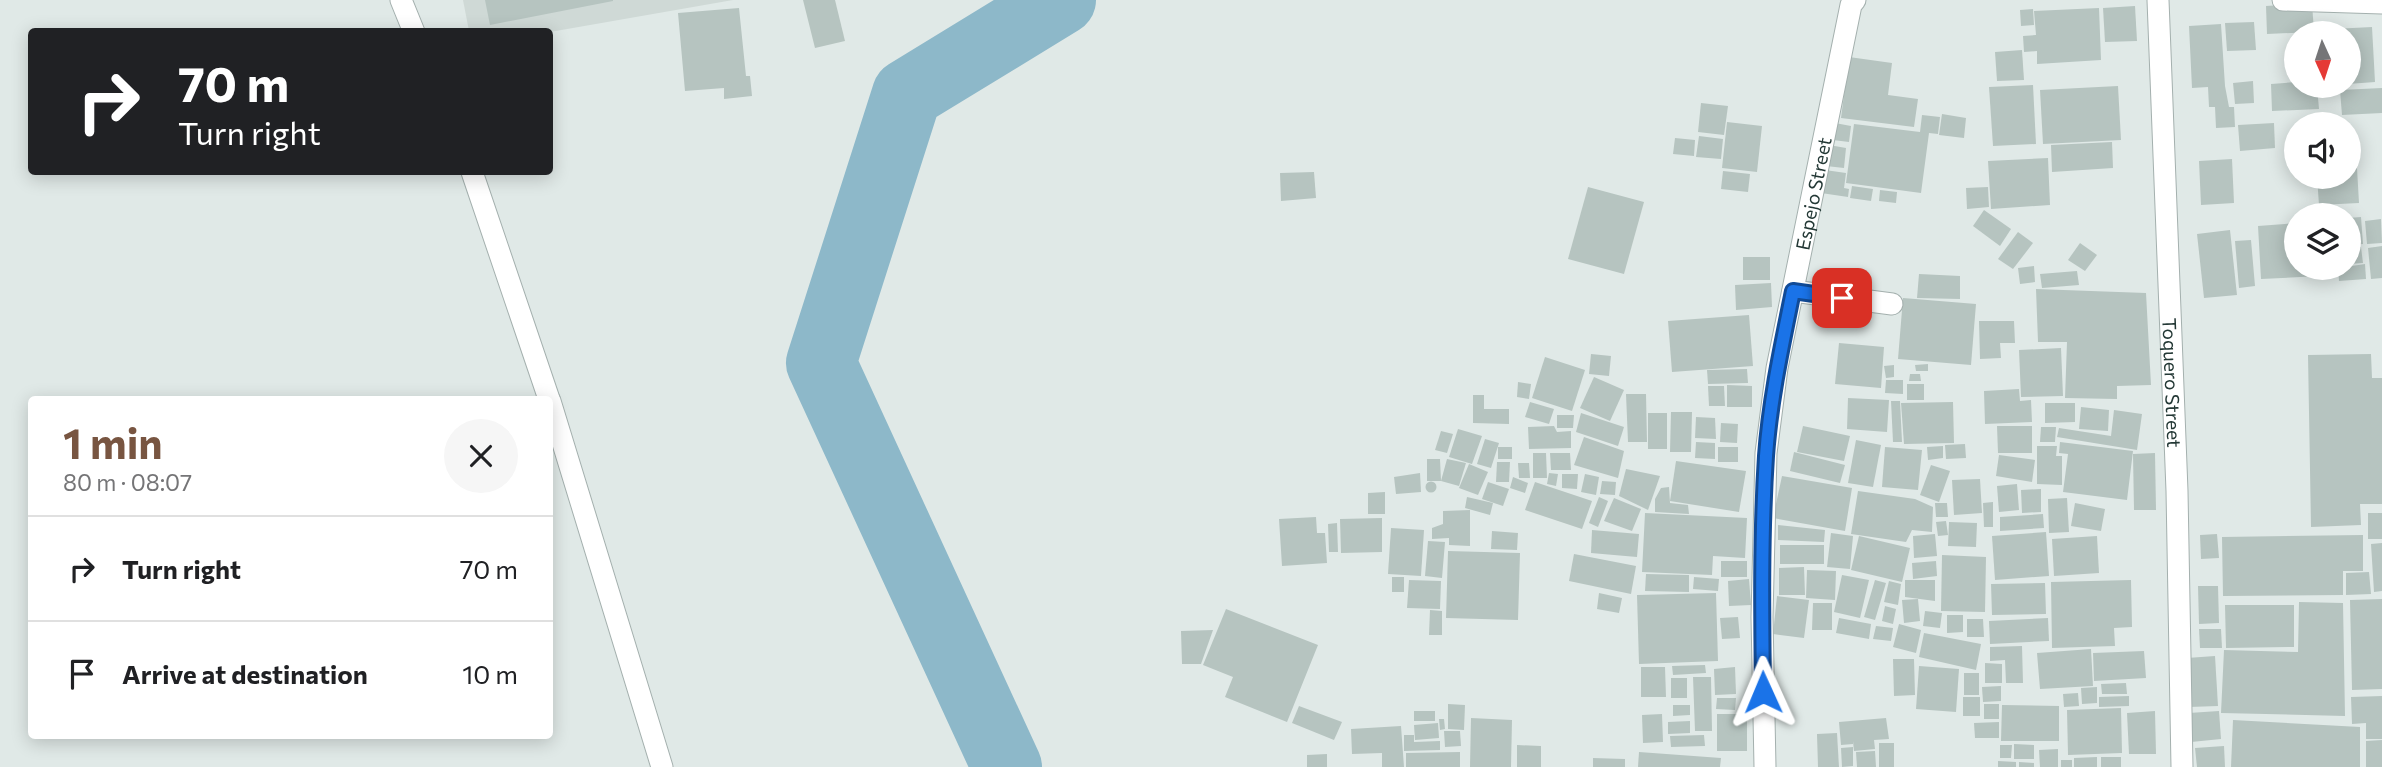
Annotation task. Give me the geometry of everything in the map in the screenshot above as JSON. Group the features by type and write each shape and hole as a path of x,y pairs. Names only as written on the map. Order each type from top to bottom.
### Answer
{"street":[{"path":"401,0 412,28"},
{"name":"Espejo Street","path":"1765,767 1762,617 1766,453 1777,368 1851,5 1855,0"},
{"name":"Toquero Street","path":"2158,0 2177,491 2182,767"},
{"path":"2283,0 2382,3"},
{"path":"473,175 548,396"},
{"path":"1793,291 1892,304"},
{"path":"553,413 662,767"}],"shaded area":[{"path":"463,0 733,0 553,31 553,28 468,28"}],"building":[{"path":"485,0 613,0 613,1 490,25"},
{"path":"803,0 835,0 845,41 815,48"},
{"path":"2312,3 2313,21 2284,21 2284,33 2267,34 2266,6"},
{"path":"2135,6 2137,41 2105,42 2103,8"},
{"path":"739,8 746,76 750,76 752,96 724,99 724,88 685,91 678,13"},
{"path":"2099,8 2101,60 2037,64 2037,51 2024,52 2023,36 2036,35 2034,11"},
{"path":"2033,9 2034,25 2021,26 2020,10"},
{"path":"2254,22 2256,50 2227,51 2225,23"},
{"path":"2221,24 2225,86 2229,107 2234,107 2235,127 2216,128 2215,107 2209,107 2208,87 2192,88 2189,26"},
{"path":"2372,27 2375,82 2361,83 2361,28"},
{"path":"2022,50 2024,80 1997,81 1995,52"},
{"path":"1849,57 1892,63 1888,95 1918,99 1914,127 1841,118"},
{"path":"2253,81 2254,103 2235,104 2233,83"},
{"path":"2284,83 2284,98 2318,98 2319,109 2272,111 2271,84"},
{"path":"2033,85 2036,144 1993,146 1989,87"},
{"path":"2118,86 2121,140 2043,144 2040,90"},
{"path":"2382,88 2382,113 2342,112 2341,98 2361,98 2361,89"},
{"path":"1701,103 1728,106 1724,135 1698,132"},
{"path":"1942,114 1966,118 1964,138 1939,135"},
{"path":"1922,115 1940,117 1938,134 1929,133 1921,193 1846,183 1854,124 1920,132"},
{"path":"1727,122 1762,126 1757,172 1722,168"},
{"path":"1835,123 1851,126 1849,142 1833,140"},
{"path":"2274,123 2275,148 2240,151 2238,125"},
{"path":"1699,136 1723,139 1721,159 1696,157"},
{"path":"1675,138 1695,140 1694,156 1673,154"},
{"path":"2112,142 2113,168 2052,172 2051,145"},
{"path":"1829,145 1846,148 1844,168 1826,166"},
{"path":"2048,158 2050,205 1991,209 1988,161"},
{"path":"2232,159 2234,203 2201,205 2199,161"},
{"path":"1825,170 1846,173 1844,188 1849,189 1848,197 1821,193"},
{"path":"1723,171 1750,174 1748,192 1721,189"},
{"path":"1314,172 1316,198 1281,201 1280,173"},
{"path":"1852,186 1873,189 1871,201 1850,198"},
{"path":"1588,187 1644,202 1624,274 1568,259"},
{"path":"1988,187 1989,207 1967,209 1966,188"},
{"path":"2318,189 2358,189 2359,203 2319,203"},
{"path":"1880,190 1897,192 1896,203 1879,201"},
{"path":"1984,210 2011,229 2000,246 1973,226"},
{"path":"2381,219 2382,243 2367,244 2365,221"},
{"path":"2284,224 2284,278 2261,279 2258,226"},
{"path":"2230,230 2237,295 2204,298 2197,234"},
{"path":"2018,232 2033,243 2013,269 1998,259"},
{"path":"2251,240 2255,286 2239,288 2235,241"},
{"path":"2080,243 2097,255 2085,271 2068,260"},
{"path":"2382,246 2382,278 2371,279 2368,248"},
{"path":"1743,257 1770,257 1770,280 1743,280"},
{"path":"2365,264 2366,279 2361,279 2361,265"},
{"path":"2034,266 2035,282 2020,284 2018,268"},
{"path":"2077,271 2079,285 2042,288 2040,274"},
{"path":"1919,274 1960,276 1960,299 1917,298"},
{"path":"1771,283 1772,307 1736,310 1735,285"},
{"path":"2036,289 2146,293 2151,385 2117,386 2117,399 2065,398 2067,342 2038,342"},
{"path":"1903,298 1976,304 1971,365 1898,359"},
{"path":"1749,315 1753,366 1672,372 1668,321"},
{"path":"1979,321 2014,321 2015,343 2000,343 2001,358 1980,359"},
{"path":"1839,343 1884,347 1881,388 1835,384"},
{"path":"2061,348 2063,396 2021,397 2019,350"},
{"path":"1591,354 1611,356 1609,376 1589,374"},
{"path":"2371,354 2372,378 2382,378 2382,504 2360,504 2361,525 2311,527 2308,355"},
{"path":"1545,357 1585,370 1572,411 1532,398"},
{"path":"1928,364 1928,371 1916,371 1915,365"},
{"path":"1894,365 1894,377 1886,378 1884,366"},
{"path":"1747,369 1748,383 1708,384 1707,370"},
{"path":"1910,374 1920,374 1921,381 1909,381"},
{"path":"1594,377 1624,390 1610,421 1580,408"},
{"path":"1886,380 1903,380 1903,394 1885,393"},
{"path":"1518,382 1531,384 1529,399 1517,397"},
{"path":"1907,384 1924,384 1924,400 1907,400"},
{"path":"1727,385 1752,386 1752,407 1727,407"},
{"path":"1708,386 1724,386 1725,406 1709,406"},
{"path":"2019,389 2020,401 2031,400 2032,422 1985,424 1984,391"},
{"path":"1626,394 1646,394 1647,442 1628,442"},
{"path":"1473,395 1484,395 1484,409 1509,409 1509,424 1473,423"},
{"path":"1848,398 1889,400 1887,432 1847,429"},
{"path":"1891,401 1900,401 1902,442 1893,442"},
{"path":"1530,402 1554,409 1549,424 1525,417"},
{"path":"1953,402 1954,443 1904,444 1901,403"},
{"path":"2045,403 2075,403 2075,422 2045,423"},
{"path":"2081,407 2109,410 2108,431 2079,429"},
{"path":"2114,410 2142,414 2137,450 2057,437 2059,428 2111,436"},
{"path":"1671,412 1692,412 1691,452 1670,452"},
{"path":"1581,413 1624,427 1618,446 1576,432"},
{"path":"1648,413 1667,413 1667,449 1648,449"},
{"path":"1557,415 1574,415 1573,428 1557,428"},
{"path":"1696,417 1715,418 1716,439 1695,438"},
{"path":"1721,423 1738,424 1737,443 1720,442"},
{"path":"1554,426 1557,432 1571,431 1571,448 1529,449 1528,427"},
{"path":"1803,426 1850,436 1844,461 1797,452"},
{"path":"1997,426 2032,426 2032,453 1998,453"},
{"path":"2041,427 2056,427 2055,442 2040,442"},
{"path":"1458,429 1482,436 1472,464 1449,457"},
{"path":"1441,431 1453,434 1447,453 1435,450"},
{"path":"1584,437 1624,451 1618,478 1574,465"},
{"path":"1485,439 1499,443 1491,468 1477,464"},
{"path":"1856,440 1881,445 1873,487 1848,483"},
{"path":"1696,442 1715,443 1715,459 1695,458"},
{"path":"2060,442 2133,451 2127,500 2063,492 2068,454 2059,453"},
{"path":"1965,444 1966,458 1946,459 1945,445"},
{"path":"1943,446 1943,458 1928,460 1927,447"},
{"path":"2037,446 2057,446 2056,456 2062,456 2062,485 2037,484"},
{"path":"1498,447 1512,447 1512,459 1498,459"},
{"path":"1718,447 1738,447 1738,462 1718,462"},
{"path":"1885,447 1922,450 1918,490 1882,487"},
{"path":"1794,452 1845,465 1840,483 1790,471"},
{"path":"1533,453 1546,453 1547,478 1533,478"},
{"path":"1550,453 1570,453 1571,470 1551,470"},
{"path":"2155,453 2156,510 2134,510 2133,454"},
{"path":"1999,455 2035,460 2032,482 1996,476"},
{"path":"1427,459 1440,459 1441,481 1427,481"},
{"path":"1447,459 1466,463 1459,486 1441,481"},
{"path":"1676,461 1746,471 1739,512 1670,501"},
{"path":"1497,462 1510,462 1509,482 1496,482"},
{"path":"1518,463 1529,463 1530,478 1519,478"},
{"path":"1469,464 1488,472 1478,495 1459,488"},
{"path":"1931,465 1950,471 1939,502 1920,495"},
{"path":"1626,469 1660,476 1648,510 1619,496"},
{"path":"1420,473 1421,492 1396,494 1394,477"},
{"path":"1549,473 1558,474 1556,486 1547,484"},
{"path":"1562,474 1578,474 1577,489 1562,488"},
{"path":"1585,474 1599,477 1596,495 1581,492"},
{"path":"1782,476 1852,488 1845,531 1773,518"},
{"path":"1513,477 1528,483 1525,493 1510,488"},
{"path":"1980,479 1982,513 1954,515 1952,480"},
{"path":"1431,481 1437,487 1431,493 1425,487"},
{"path":"1602,481 1616,482 1615,495 1600,494"},
{"path":"1488,482 1509,489 1503,506 1482,499"},
{"path":"1535,482 1592,501 1582,529 1525,510"},
{"path":"2017,484 2019,510 1999,512 1997,486"},
{"path":"1669,487 1670,503 1688,505 1689,514 1655,512 1655,499 1661,488"},
{"path":"2041,489 2041,512 2022,513 2021,490"},
{"path":"1858,491 1915,499 1933,507 1932,532 1912,530 1906,542 1851,534"},
{"path":"1385,492 1385,514 1368,514 1368,493"},
{"path":"1467,497 1493,503 1490,515 1465,508"},
{"path":"1599,497 1608,501 1598,527 1589,523"},
{"path":"1614,498 1641,509 1632,531 1604,521"},
{"path":"2067,498 2069,532 2049,533 2048,499"},
{"path":"1993,502 1993,527 1984,527 1983,503"},
{"path":"1935,503 1947,503 1948,517 1936,517"},
{"path":"2075,503 2105,509 2101,531 2071,526"},
{"path":"1470,510 1470,546 1449,545 1449,538 1432,539 1432,528 1443,524 1443,511"},
{"path":"1645,513 1747,518 1745,558 1713,556 1712,575 1642,572"},
{"path":"2368,513 2382,513 2382,539 2368,539"},
{"path":"2043,514 2044,528 2000,531 2000,517"},
{"path":"1316,517 1317,533 1325,533 1327,563 1282,566 1279,519"},
{"path":"1382,518 1382,552 1341,553 1340,519"},
{"path":"1946,521 1948,535 1938,536 1936,522"},
{"path":"1949,522 1977,523 1976,547 1948,546"},
{"path":"1337,523 1338,552 1329,552 1328,524"},
{"path":"1778,525 1825,530 1824,542 1778,540"},
{"path":"1391,528 1424,530 1421,576 1388,574"},
{"path":"1592,530 1639,534 1637,557 1591,553"},
{"path":"1492,531 1518,533 1517,550 1491,549"},
{"path":"2046,532 2049,576 1995,580 1992,536"},
{"path":"1831,533 1853,536 1850,569 1827,567"},
{"path":"1935,534 1937,556 1914,558 1913,536"},
{"path":"2217,534 2219,558 2201,559 2200,535"},
{"path":"2363,535 2363,571 2343,571 2343,595 2223,596 2222,537"},
{"path":"1859,536 1910,548 1902,582 1851,570"},
{"path":"2097,536 2099,573 2054,576 2052,539"},
{"path":"1428,541 1445,542 1442,578 1425,576"},
{"path":"2382,543 2382,591 2374,592 2371,544"},
{"path":"1780,545 1824,545 1824,564 1780,564"},
{"path":"1448,551 1520,553 1518,620 1446,618"},
{"path":"1574,554 1636,566 1631,594 1569,581"},
{"path":"1942,555 1986,557 1985,612 1941,611"},
{"path":"1721,561 1747,561 1747,577 1721,577"},
{"path":"1936,561 1937,576 1913,579 1912,563"},
{"path":"1804,567 1805,595 1779,595 1779,568"},
{"path":"1807,570 1836,571 1835,600 1806,598"},
{"path":"2369,572 2371,594 2346,595 2346,573"},
{"path":"1646,574 1689,575 1689,592 1645,591"},
{"path":"1842,575 1869,580 1860,618 1834,612"},
{"path":"1392,577 1404,577 1404,592 1392,592"},
{"path":"1694,577 1719,579 1718,591 1693,589"},
{"path":"1749,579 1751,605 1729,606 1728,581"},
{"path":"1409,580 1441,581 1440,609 1407,608"},
{"path":"1875,580 1886,583 1875,620 1864,617"},
{"path":"1905,580 1935,580 1935,601 1905,597"},
{"path":"2131,580 2132,627 2114,628 2115,646 2052,648 2051,582"},
{"path":"1889,581 1901,584 1898,605 1884,602"},
{"path":"2045,583 2046,614 1992,615 1991,584"},
{"path":"2198,586 2218,586 2219,623 2199,624"},
{"path":"1599,593 1622,598 1619,613 1597,609"},
{"path":"1716,593 1718,661 1639,664 1637,595"},
{"path":"1777,596 1809,600 1804,638 1773,634"},
{"path":"1918,599 1920,621 1904,623 1902,600"},
{"path":"2382,599 2382,689 2352,690 2350,600"},
{"path":"2299,602 2343,603 2345,716 2221,713 2224,650 2298,652"},
{"path":"1813,603 1832,603 1832,630 1812,630"},
{"path":"2225,605 2294,605 2294,647 2226,648"},
{"path":"1885,606 1896,609 1893,624 1882,621"},
{"path":"1226,609 1318,645 1287,722 1225,697 1233,677 1203,665"},
{"path":"1430,610 1442,611 1442,635 1429,635"},
{"path":"1925,611 1942,613 1940,628 1923,626"},
{"path":"1947,615 1963,615 1963,632 1947,633"},
{"path":"1738,617 1740,638 1722,639 1720,618"},
{"path":"1839,618 1871,624 1869,639 1836,633"},
{"path":"2048,618 2049,641 1990,644 1989,621"},
{"path":"1967,619 1983,619 1984,637 1967,637"},
{"path":"1899,624 1921,630 1916,653 1893,647"},
{"path":"1876,626 1893,628 1891,641 1873,639"},
{"path":"2199,629 2221,629 2222,648 2200,648"},
{"path":"1213,630 1201,664 1182,664 1181,631"},
{"path":"1924,633 1981,644 1976,670 1919,657"},
{"path":"2022,646 2023,683 2006,683 2005,660 1990,661 1990,647"},
{"path":"2091,649 2093,686 2040,689 2037,653"},
{"path":"2144,651 2146,678 2094,681 2093,653"},
{"path":"2215,656 2218,706 2189,707 2187,658"},
{"path":"1893,659 1914,659 1915,695 1894,696"},
{"path":"1985,663 2002,664 2002,683 1985,683"},
{"path":"1705,665 1706,673 1673,675 1672,666"},
{"path":"1919,666 1959,669 1956,712 1916,709"},
{"path":"1641,667 1665,667 1666,697 1641,697"},
{"path":"1735,667 1736,694 1715,695 1714,669"},
{"path":"1964,673 1979,673 1979,695 1964,695"},
{"path":"1693,677 1711,677 1712,731 1695,731"},
{"path":"1671,678 1687,678 1687,698 1671,698"},
{"path":"2126,683 2127,694 2102,694 2101,684"},
{"path":"2001,686 2001,701 1983,702 1982,687"},
{"path":"2097,687 2097,703 2082,704 2081,688"},
{"path":"2078,693 2079,706 2064,707 2063,694"},
{"path":"2129,696 2129,706 2099,707 2099,697"},
{"path":"2382,696 2382,739 2366,739 2366,723 2352,724 2351,697"},
{"path":"1963,697 1980,697 1980,716 1963,716"},
{"path":"1717,698 1736,698 1735,710 1716,709"},
{"path":"1448,704 1465,705 1464,730 1448,729"},
{"path":"1984,704 1999,704 1999,719 1984,719"},
{"path":"1673,705 1690,705 1690,715 1673,716"},
{"path":"2002,705 2059,706 2059,741 2001,741"},
{"path":"1299,706 1342,722 1334,740 1292,723"},
{"path":"2121,708 2122,753 2068,755 2067,710"},
{"path":"1414,711 1435,711 1435,721 1414,721"},
{"path":"2155,711 2156,754 2129,754 2127,713"},
{"path":"2219,711 2221,739 2191,742 2189,713"},
{"path":"1662,714 1663,742 1643,743 1642,715"},
{"path":"1717,714 1747,714 1747,751 1717,751"},
{"path":"1471,718 1512,720 1511,767 1470,767"},
{"path":"1886,718 1889,739 1874,740 1875,749 1854,751 1853,741 1853,744 1841,745 1839,722"},
{"path":"1439,719 1444,719 1445,729 1440,730"},
{"path":"2233,720 2360,727 2360,767 2231,767"},
{"path":"1690,721 1690,733 1668,734 1668,722"},
{"path":"1999,722 1999,738 1975,738 1974,723"},
{"path":"1438,723 1439,738 1415,740 1414,725"},
{"path":"1401,726 1404,767 1382,767 1382,753 1352,754 1351,729"},
{"path":"1444,731 1460,731 1461,746 1445,747"},
{"path":"1837,733 1839,767 1818,767 1817,734"},
{"path":"1404,735 1414,735 1414,742 1440,741 1440,750 1404,751"},
{"path":"1704,735 1705,746 1671,747 1670,736"},
{"path":"2382,740 2382,767 2366,767 2366,741"},
{"path":"1879,743 1894,743 1894,767 1879,767"},
{"path":"2014,744 2034,745 2034,759 2014,759"},
{"path":"1517,745 1541,746 1541,767 1517,767"},
{"path":"2000,745 2012,745 2011,758 2000,758"},
{"path":"2224,746 2225,767 2197,767 2195,748"},
{"path":"1853,747 1853,766 1842,767 1841,748"},
{"path":"2058,749 2058,767 2040,767 2039,750"},
{"path":"1875,751 1876,767 1857,767 1856,752"},
{"path":"1460,752 1460,767 1406,767 1406,753"},
{"path":"1639,752 1721,758 1720,767 1638,767"},
{"path":"1327,754 1327,767 1307,767 1307,755"},
{"path":"2097,757 2097,767 2074,767 2074,758"},
{"path":"2101,757 2121,757 2121,767 2101,767"},
{"path":"1593,758 1625,759 1625,767 1593,767"},
{"path":"2061,760 2072,760 2072,767 2061,767"},
{"path":"1998,761 2016,762 2016,767 1998,767"},
{"path":"2019,762 2034,763 2034,767 2019,767"}],"waterway":[{"path":"1007,767 821,363 907,94 1061,0"}],"route":[{"path":"1763,692 1766,453 1777,368 1793,291 1842,298"}]}
